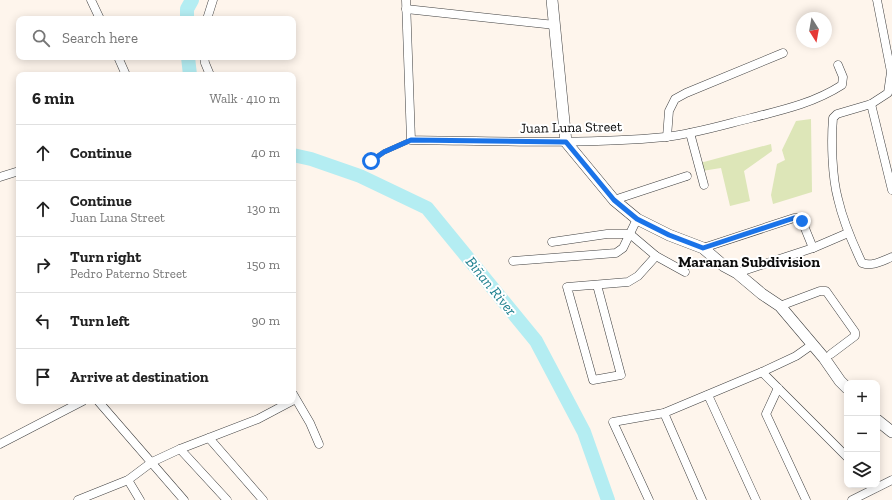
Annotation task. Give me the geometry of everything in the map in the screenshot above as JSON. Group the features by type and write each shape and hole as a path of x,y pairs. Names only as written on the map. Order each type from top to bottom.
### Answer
{"street":[{"path":"91,0 99,16"},
{"path":"208,16 213,0"},
{"path":"406,0 411,140"},
{"path":"552,0 566,142 614,200 637,219 669,235 703,248 724,266 737,273 762,294 780,306 824,358 844,385"},
{"path":"877,0 892,72 888,93 871,104 837,114 833,118 834,166 837,198 848,233 862,263 867,265 873,264 892,257"},
{"path":"406,9 555,26"},
{"path":"666,137 669,111 675,98 783,53"},
{"path":"119,60 125,72"},
{"path":"204,60 209,72"},
{"name":"Juan Luna Street","path":"411,140 566,142 666,137 690,133 796,106 816,99 843,84 843,77 838,65"},
{"path":"871,104 892,190"},
{"path":"690,133 704,185"},
{"path":"0,177 16,172"},
{"path":"614,200 687,176"},
{"path":"703,248 794,218 798,218 802,221 813,248"},
{"path":"513,261 616,253 623,248 637,219"},
{"path":"737,273 813,248 848,233"},
{"path":"552,242 607,234 630,234 656,256 685,272"},
{"path":"597,285 622,375 593,380 567,287 628,282 638,276 656,256"},
{"path":"780,306 820,291 826,291 856,332 855,336 831,354"},
{"path":"649,500 613,422 664,413 762,372 796,356 812,344"},
{"path":"762,372 844,454"},
{"path":"778,388 766,414 806,500"},
{"path":"708,395 756,500"},
{"path":"296,403 310,423 319,444"},
{"path":"0,444 77,404"},
{"path":"101,404 184,500"},
{"path":"78,500 128,480 152,462 180,449 258,419 284,404"},
{"path":"664,413 702,500"},
{"path":"880,422 892,432"},
{"path":"209,438 263,500"},
{"path":"180,449 227,500"},
{"path":"128,480 140,500"},
{"path":"880,484 892,480"},
{"path":"852,500 873,488"}],"lane":[{"path":"371,161 384,152 411,140"}],"green space":[{"path":"811,119 812,192 773,204 771,195 777,164 785,160 782,150 796,121"},
{"path":"771,144 772,151 744,171 750,201 730,206 721,168 702,171 700,163"}],"waterway":[{"name":"Biñan River","path":"187,16 187,9 192,0"},
{"name":"Biñan River","path":"188,60 190,72"},
{"name":"Biñan River","path":"296,156 311,159 360,176 427,208 536,341 584,432 608,500"}],"district":[{"name":"Maranan Subdivision","path":"749,262"}],"route":[{"path":"371,161 384,152 411,140 566,142 614,200 637,219 669,235 703,248 794,218 798,218 802,221"}]}
